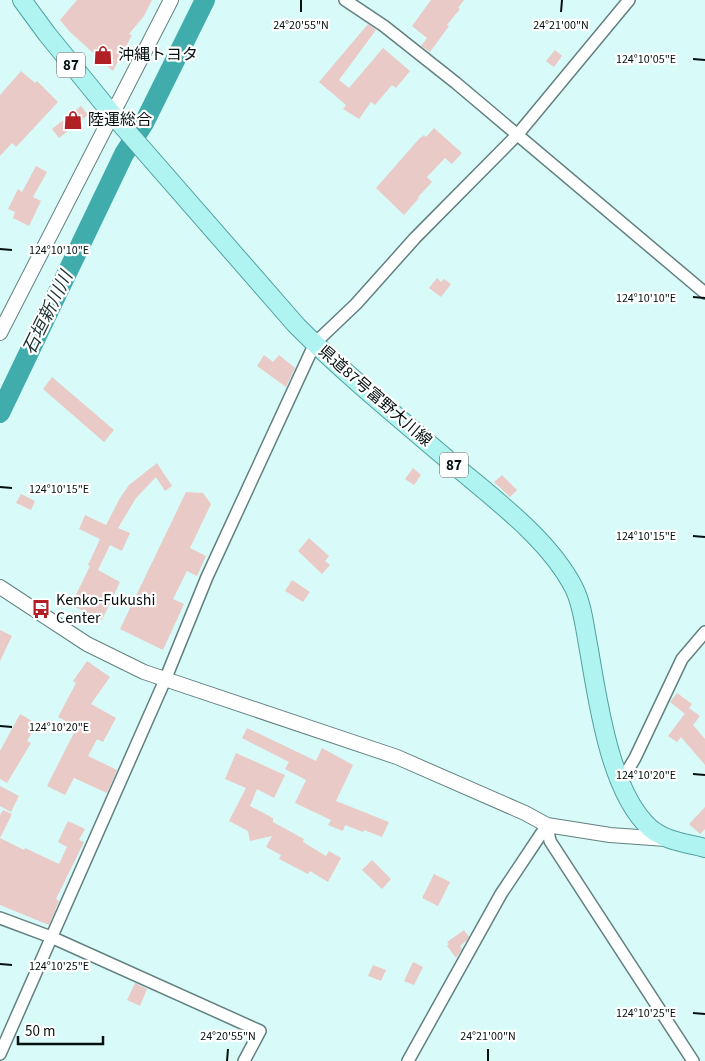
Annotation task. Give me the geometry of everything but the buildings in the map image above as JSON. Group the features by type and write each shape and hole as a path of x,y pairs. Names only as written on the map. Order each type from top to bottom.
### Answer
{"main road":[{"name":"県道87号富野大川線","path":"22,0 47,34 118,120 291,318 330,358 534,535 556,560 575,590 582,614 608,741 620,783 639,816 650,828 668,839 705,848"}],"street":[{"path":"0,334 118,120 171,0"},
{"path":"345,0 384,26 518,134 705,293"},
{"path":"0,1054 165,680 207,578 315,343 356,304 415,238 518,134 629,0"},
{"path":"0,587 87,644 144,672 397,757 525,813 547,825 610,835 668,839"},
{"path":"620,783 635,758 682,659 705,632"},
{"path":"408,1061 502,894 547,825"},
{"path":"547,825 550,841 693,1061"},
{"path":"0,918 51,937 260,1031 244,1061"}],"waterway":[{"name":"石垣新川川","path":"0,413 124,154 144,123 205,0"}],"place":[{"name":"沖縄トヨタ","path":"103,55"},
{"name":"陸運総合","path":"73,120"},
{"name":"Kenko-Fukushi Center","path":"41,609"}]}
